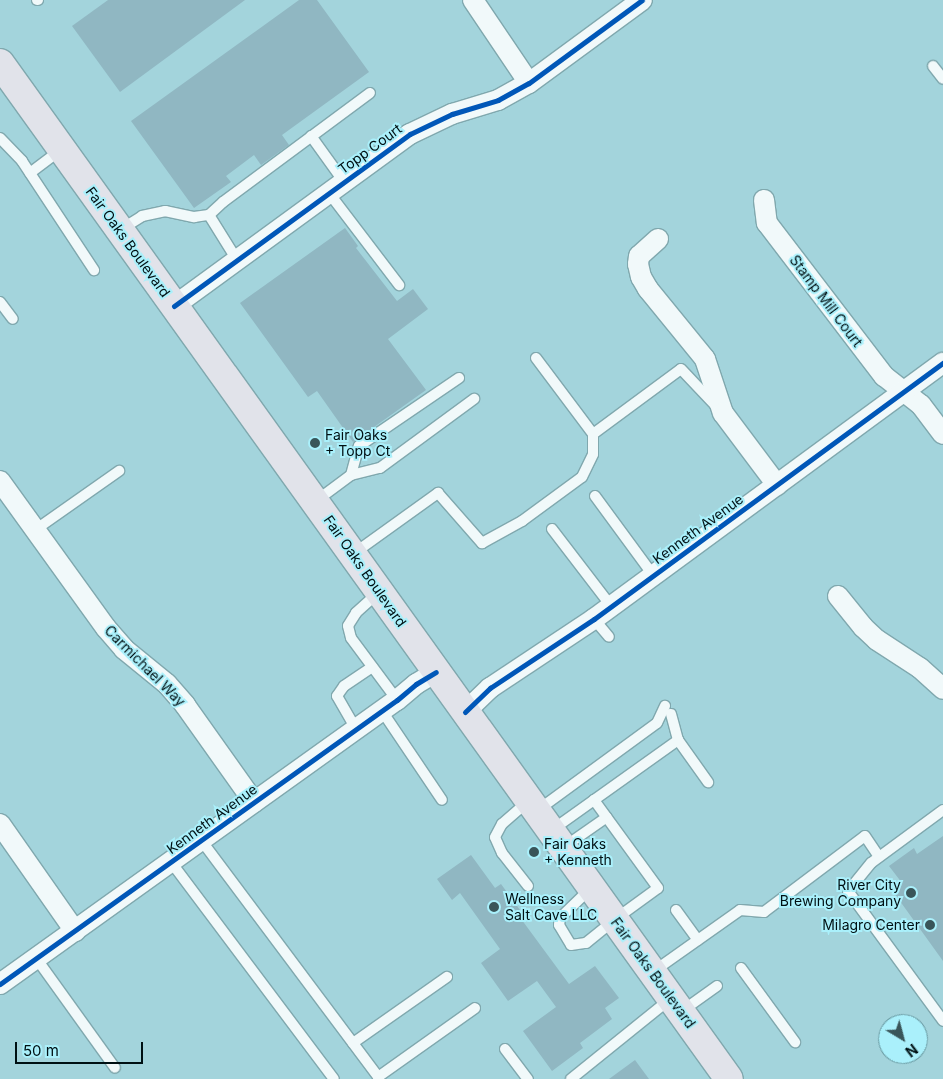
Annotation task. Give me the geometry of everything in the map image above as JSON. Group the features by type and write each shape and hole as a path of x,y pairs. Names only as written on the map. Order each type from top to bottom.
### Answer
{"main road":[{"name":"Fair Oaks Boulevard","path":"4,77 62,149 729,1079"}],"street":[{"path":"473,0 529,83"},
{"name":"Topp Court","path":"174,306 410,134 430,122 498,100 529,83 642,0"},
{"name":"Stamp Mill Court","path":"764,200 767,223 884,376 921,404 943,434"},
{"path":"658,240 639,256 638,264 641,278 705,359 723,413 777,485"},
{"name":"Kenneth Avenue","path":"466,712 490,688 594,619 943,363"},
{"name":"Carmichael Way","path":"0,481 106,628 124,649 166,684 184,705 254,802"},
{"path":"838,596 863,627 877,640 920,668 943,689"},
{"name":"Kenneth Avenue","path":"0,984 390,706 416,684 436,672"},
{"path":"0,824 75,931"}],"lane":[{"path":"933,66 943,79"},
{"path":"120,230 142,216 165,212 194,217 209,215 310,136 370,93"},
{"path":"310,136 336,188 399,285"},
{"path":"0,138 30,173 94,270"},
{"path":"30,173 62,149"},
{"path":"209,215 237,260"},
{"path":"0,302 13,320"},
{"path":"352,555 438,493 482,543 522,521 582,477 593,454 593,434 536,358"},
{"path":"593,434 680,369 723,413"},
{"path":"351,475 359,446 459,378"},
{"path":"316,501 351,475 380,468 474,399"},
{"path":"35,530 119,470"},
{"path":"595,496 653,575"},
{"path":"552,529 611,606"},
{"path":"379,592 356,613 348,626 351,638 372,667 390,706 442,800"},
{"path":"594,619 609,637"},
{"path":"356,729 337,696 344,686 372,667"},
{"path":"545,823 657,723 668,710 678,740 708,782"},
{"path":"545,823 594,800 678,740"},
{"path":"591,888 560,918 559,926 571,945 586,943 658,888 594,800"},
{"path":"943,810 871,863 848,891 943,1021"},
{"path":"528,886 502,853 495,837 502,824 607,818"},
{"path":"652,973 740,910 764,912 865,836 879,857"},
{"path":"201,840 378,1077 475,1008"},
{"path":"171,862 334,1079"},
{"path":"676,910 698,940"},
{"path":"36,958 114,1068"},
{"path":"741,968 795,1042"},
{"path":"353,1043 447,977"},
{"path":"572,1079 676,1005 717,986"},
{"path":"505,1049 528,1079"}],"building":[{"path":"108,0 245,0 120,92 72,26"},
{"path":"299,0 317,0 369,72 282,135 289,145 261,165 254,155 226,176 231,182 194,208 131,121"},
{"path":"345,228 358,246 356,248 397,301 413,289 428,309 388,339 426,390 353,442 317,391 308,397 240,303"},
{"name":"Milagro Center","path":"943,836 943,961 892,890 902,883 889,866 914,848 917,854"},
{"path":"471,855 495,888 501,884 520,910 516,912 569,984 595,966 619,998 605,1008 612,1019 580,1043 583,1048 552,1071 523,1031 556,1007 537,981 508,1001 481,963 500,949 460,893 452,900 437,879"},
{"path":"635,1060 649,1079 609,1079"}],"cycle path":[{"path":"174,306 410,134 452,114 498,100 529,83 642,0"},
{"path":"465,712 490,688 594,619 943,363"},
{"path":"0,984 397,700 416,684 436,672"}],"place":[{"name":"Fair Oaks + Topp Ct","path":"315,443"},
{"name":"Fair Oaks + Kenneth","path":"534,852"},
{"name":"River City Brewing Company","path":"911,893"},
{"name":"Wellness Salt Cave LLC","path":"494,907"},
{"name":"Milagro Center","path":"930,925"}]}
